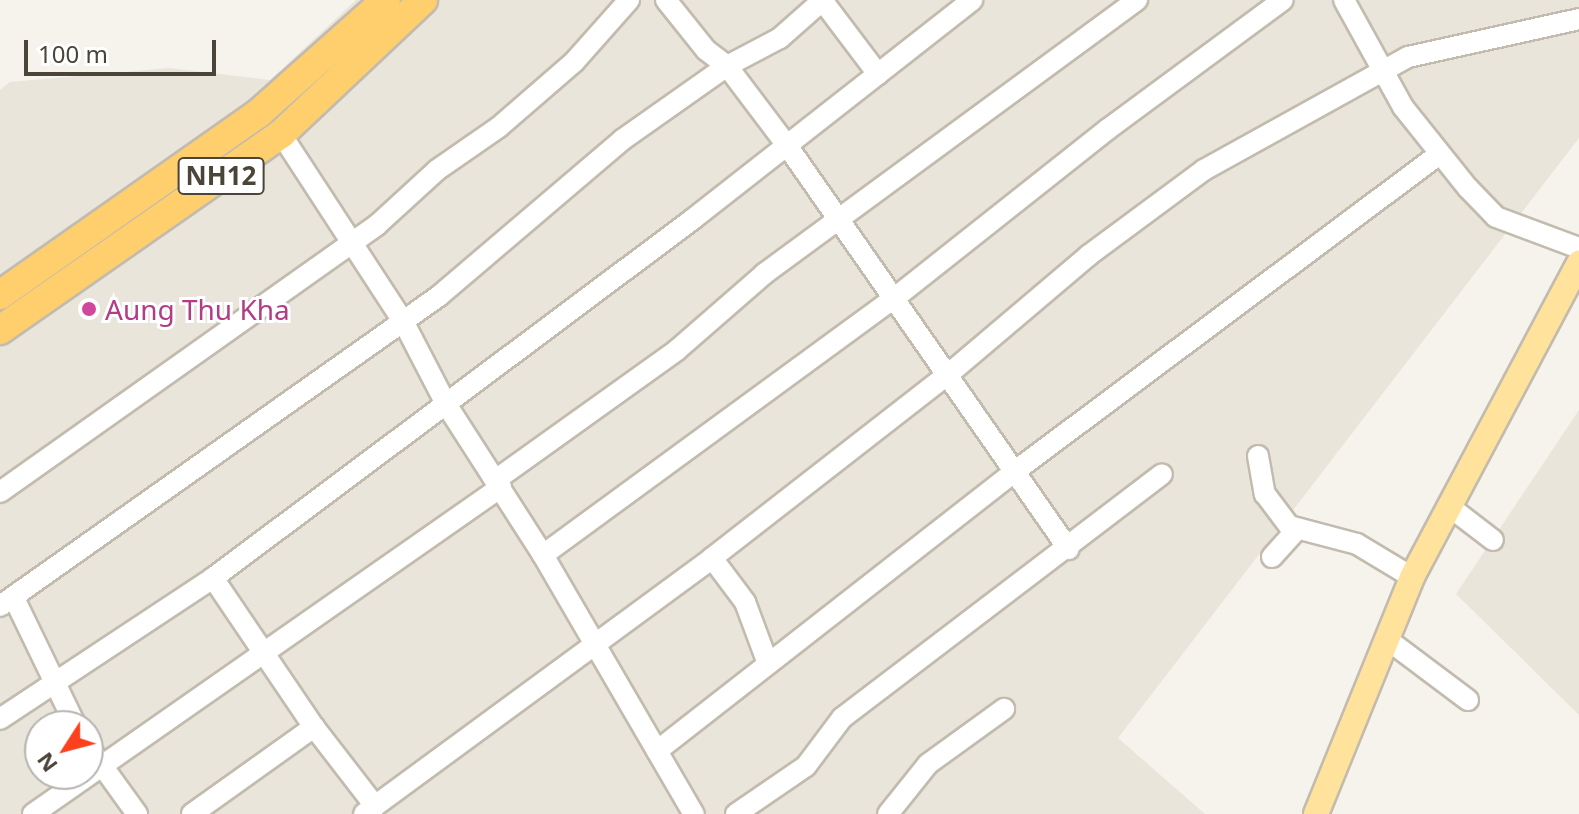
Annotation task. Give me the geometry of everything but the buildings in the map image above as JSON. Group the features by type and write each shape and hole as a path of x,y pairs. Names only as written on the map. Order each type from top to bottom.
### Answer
{"highway":[{"name":"NH12","path":"0,295 259,113 386,0"},
{"name":"NH12","path":"0,330 281,134 423,0"}],"main road":[{"path":"1316,814 1412,577 1579,263"}],"street":[{"path":"0,492 353,243 574,62 629,0"},
{"path":"666,0 706,50 727,66 786,144 1018,469 1069,549"},
{"path":"66,710 7,602 403,321 622,140 727,66 780,38 822,0 878,74"},
{"path":"0,719 213,578 446,404 972,0"},
{"path":"104,764 499,483 677,350 839,219 1137,0"},
{"path":"543,555 896,297 1108,129 1283,0"},
{"path":"1349,1 1380,72 1438,155 1496,217 1579,248"},
{"path":"213,578 259,652 370,810 712,558 950,373 1089,255 1204,170 1408,57 1579,19"},
{"path":"281,134 403,321 446,404 543,555 694,814"},
{"path":"657,751 1018,469 1438,155"},
{"path":"1258,456 1273,510 1296,530 1357,544 1412,577"},
{"path":"736,814 806,766 842,718 1069,549 1162,474"},
{"path":"1450,507 1493,540"},
{"path":"1272,557 1296,530"},
{"path":"712,558 745,602 768,664"},
{"path":"1388,640 1468,700"},
{"path":"888,814 928,764 1004,709"},
{"path":"192,814 314,727"},
{"path":"104,772 137,814"},
{"path":"33,814 67,790"}],"shaded area":[{"path":"356,0 1579,0 1579,138 1118,738 1205,814 0,814 0,90 10,82 169,68 270,80"},
{"path":"1579,410 1579,715 1456,594"}],"place":[{"name":"Aung Thu Kha","path":"89,309"}]}
